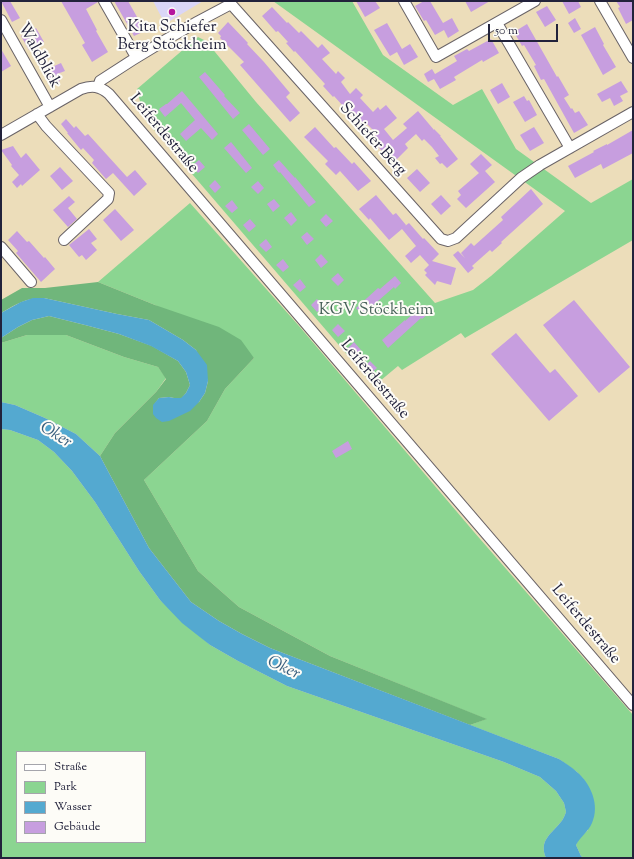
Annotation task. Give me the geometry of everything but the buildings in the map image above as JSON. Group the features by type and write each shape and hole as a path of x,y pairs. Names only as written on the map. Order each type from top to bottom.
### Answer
{"street":[{"path":"104,1 136,57"},
{"path":"404,1 436,57 535,1"},
{"path":"600,1 633,58"},
{"name":"Schiefer Berg","path":"98,87 100,81 136,57 231,4 441,239 448,241 456,238 521,178 540,165 633,112"},
{"name":"Waldblick","path":"1,20 50,106"},
{"path":"497,23 570,148"},
{"path":"1,135 81,89 89,86 98,87"},
{"name":"Leiferdestraße","path":"98,87 106,91 117,102 633,705"},
{"path":"37,114 46,126 109,193 108,199 64,240"},
{"path":"1,247 31,282"}],"shaded area":[{"name":"Kita Schiefer Berg Stöckheim","path":"153,1 203,1 165,24"}],"green space":[{"name":"KGV Stöckheim","path":"273,1 352,1 383,55 453,105 482,89 516,149 591,203 633,179 633,240 465,338 461,333 402,370 398,366 374,386 144,118 137,89 198,37 206,41 256,102 435,303 473,290 565,211"},
{"path":"190,203 299,326 474,532 633,715 633,856 630,858 584,858 581,856 576,845 579,838 588,830 585,781 577,772 559,759 470,725 486,719 330,656 239,607 198,571 144,480 207,421 225,389 254,358 155,305 98,282"},
{"path":"98,282 155,305 219,327 241,340 254,358 225,389 207,421 144,480 198,571 239,607 330,656 487,719 470,725 270,648 219,621 191,602 149,548 100,456 115,433 156,392 166,379 158,367 124,357 66,335 27,335 1,343 1,338 18,327 32,320 49,316 119,334 152,346 178,361 186,372 190,385 186,393 181,399 169,397 159,398 154,405 153,414 199,402 205,393 208,381 196,350 183,340 149,320 44,298 26,300 1,313 1,300 22,288 45,288"},
{"path":"27,335 66,335 124,357 158,367 166,378 156,392 115,433 100,456 76,434 15,405 1,402 1,343"},
{"path":"1,429 10,430 38,440 54,452 72,471 95,502 139,571 160,600 210,645 287,686 504,762 540,777 556,791 564,803 566,812 545,843 544,852 546,858 1,858"}],"water":[{"path":"33,298 44,298 149,320 183,340 196,350 207,365 208,381 205,393 190,411 169,421 162,422 153,414 153,405 159,398 181,398 186,393 190,385 186,372 178,361 151,346 119,334 49,316 32,320 1,338 1,313 21,302"},
{"name":"Oker","path":"1,402 15,405 76,434 100,456 149,548 191,602 219,621 270,648 559,759 573,768 582,777 590,789 593,795 595,809 589,829 576,845 581,856 584,858 546,858 544,852 545,843 566,812 564,803 556,791 540,777 504,762 287,686 210,645 182,623 160,600 139,571 95,502 72,471 54,452 38,440 10,430 1,429"}],"place":[{"name":"Kita Schiefer Berg Stöckheim","path":"172,12"}]}
